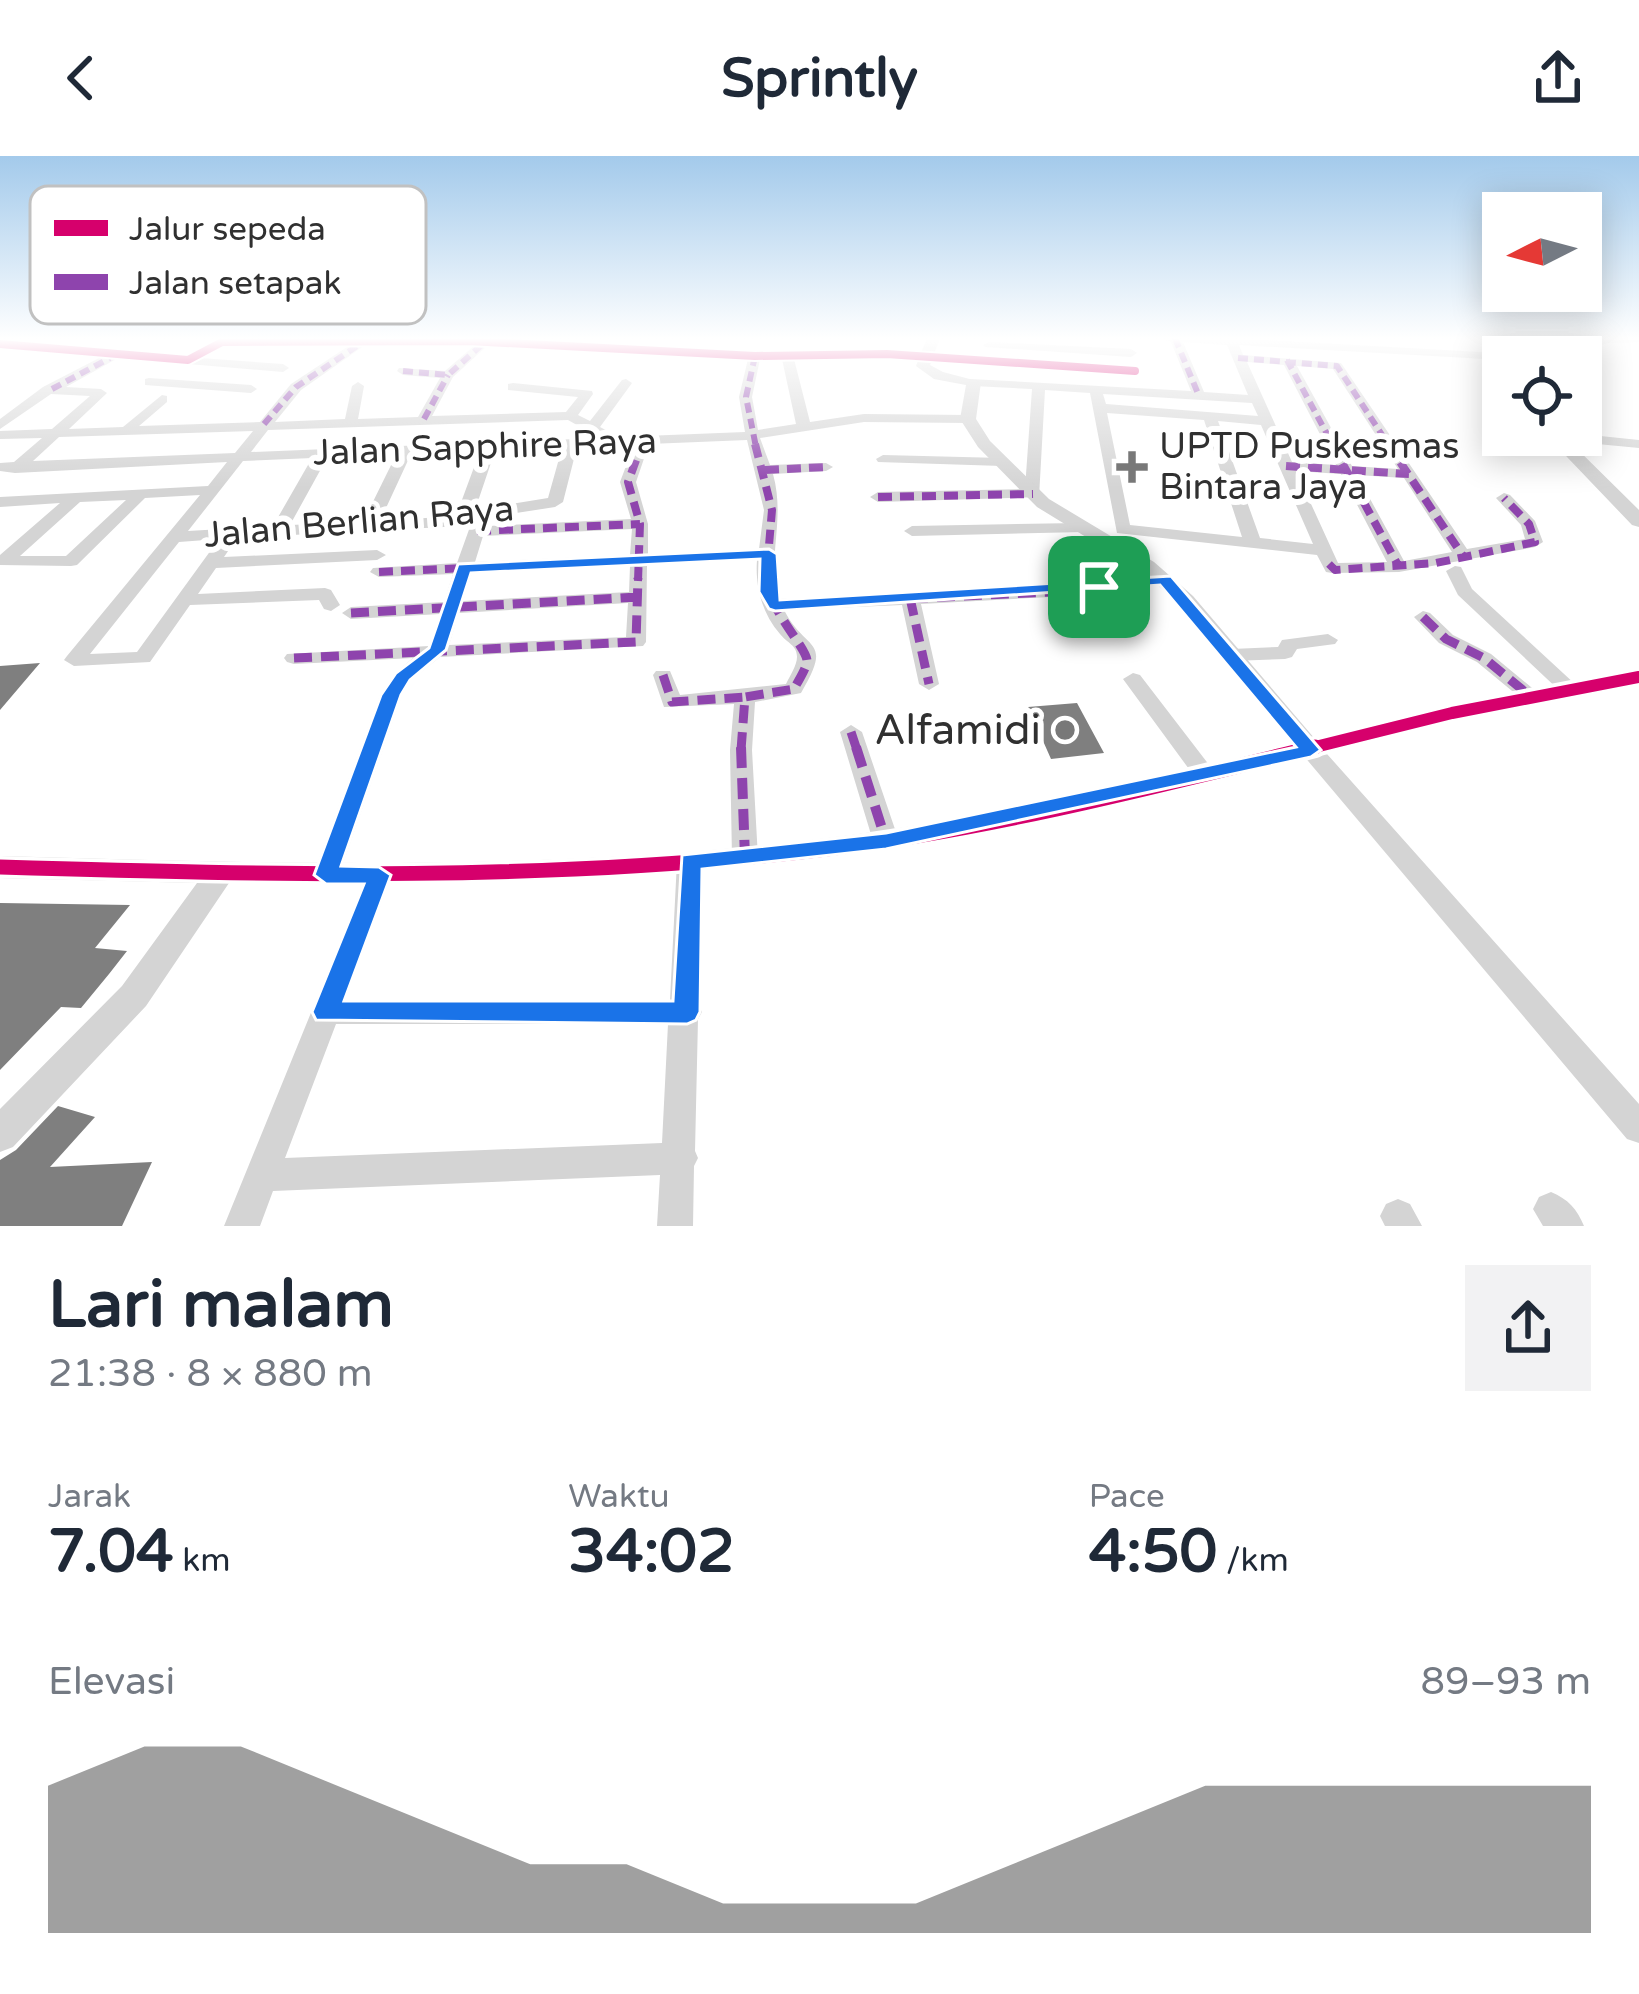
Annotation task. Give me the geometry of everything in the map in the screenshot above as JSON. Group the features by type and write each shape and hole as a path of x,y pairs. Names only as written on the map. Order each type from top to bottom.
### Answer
{"street":[{"path":"235,388 251,389"},
{"path":"231,535 143,658 74,660 297,388"},
{"path":"351,422 358,388"},
{"path":"424,419 441,388"},
{"path":"594,425 622,388"},
{"path":"663,675 671,702 745,697 794,689 808,660 805,645 789,636 768,592 772,511 765,470 748,436 748,388"},
{"path":"791,388 804,427"},
{"path":"973,388 968,419 1002,462 1078,528 1165,580 1639,1128"},
{"path":"1034,494 1039,388"},
{"path":"1048,388 1266,421"},
{"path":"1138,388 1139,392"},
{"path":"1194,388 1198,396"},
{"path":"1252,388 1335,570 1459,564 1534,542 1529,524 1504,498"},
{"path":"1302,388 1399,567"},
{"path":"1351,388 1409,474 1459,564 1464,591 1569,689"},
{"path":"0,425 52,389 101,393 59,432 9,466 0,480"},
{"path":"501,416 507,392 587,394 569,416"},
{"path":"1098,399 1139,392 1256,400"},
{"path":"128,429 161,399"},
{"path":"1098,399 1121,527 1126,531"},
{"path":"0,435 205,420 264,424 569,416 594,425 616,441"},
{"path":"1210,416 1252,543"},
{"name":"Jalan Sapphire Raya","path":"9,466 748,436 864,418 968,419"},
{"path":"294,658 636,642 640,524 628,482 643,440"},
{"path":"1602,440 1639,444"},
{"name":"Jalan Berlian Raya","path":"171,537 474,524 555,502 571,442"},
{"path":"326,875 391,695 402,677 437,650 464,568 489,447"},
{"path":"369,526 406,449"},
{"path":"278,532 322,454"},
{"path":"1575,456 1639,521"},
{"path":"883,459 1002,462"},
{"path":"1286,466 1409,474"},
{"path":"765,470 826,467"},
{"path":"0,502 211,490"},
{"path":"878,497 1034,494"},
{"path":"74,499 4,561 38,565 71,561 139,496"},
{"path":"474,524 640,524"},
{"path":"912,531 1078,528"},
{"path":"1103,541 1126,531 1322,550"},
{"path":"212,563 464,568 769,554"},
{"path":"775,605 1064,591 1165,580"},
{"path":"185,600 323,594 329,596 331,605"},
{"path":"351,613 638,597"},
{"path":"910,598 929,684"},
{"path":"1423,617 1446,639 1484,658 1530,696"},
{"path":"1232,655 1285,653 1289,644 1328,640"},
{"path":"1133,680 1205,776"},
{"path":"0,867 379,875 745,858 886,841 1205,776 1530,696 1636,680"},
{"path":"745,697 741,750 745,858"},
{"path":"851,732 886,841"},
{"path":"675,1226 690,861"},
{"path":"0,1135 134,996 220,873"},
{"path":"242,1226 379,875"},
{"path":"326,1012 687,1012"},
{"path":"262,1175 681,1158"}],"building":[{"path":"40,663 0,710 0,666"},
{"name":"Alfamidi","path":"1077,703 1104,753 1051,759 1028,707"},
{"path":"0,903 130,905 95,948 127,951 109,974 81,1008 61,1007 0,1070"},
{"path":"58,1106 95,1117 50,1167 152,1162 122,1226 0,1226 0,1160"}],"marked path":[{"path":"264,424 295,388"},
{"path":"424,419 441,388"},
{"path":"745,858 741,750 745,697 794,689 808,660 805,645 786,630 768,594 772,510 748,416 747,388"},
{"path":"1196,388 1199,396"},
{"path":"1302,388 1399,567"},
{"path":"1352,388 1463,556"},
{"path":"294,658 636,642 640,524 628,482 643,440"},
{"path":"1286,466 1409,474"},
{"path":"765,470 826,467"},
{"path":"878,497 1033,494"},
{"path":"1329,564 1335,570 1407,566 1535,542 1529,524 1504,498"},
{"path":"477,531 640,524"},
{"path":"379,572 768,554"},
{"path":"775,605 1050,592 1165,580"},
{"path":"351,613 638,597"},
{"path":"910,598 929,684"},
{"path":"1423,617 1446,639 1484,658 1530,696"},
{"path":"663,675 672,702 745,697"},
{"path":"851,732 886,841"}],"cycle path":[{"path":"0,867 465,872 650,865 829,849 1087,802 1452,713 1639,677"}],"place":[{"name":"UPTD Puskesmas Bintara Jaya","path":"1132,467"},
{"name":"Alfamidi","path":"1065,730"}],"route":[{"path":"769,554 766,581 775,605 1099,587 1165,580 1311,750 948,830 690,861 687,1012 326,1012 379,875 326,875 391,695 402,677 437,650 464,568 769,554"}]}
